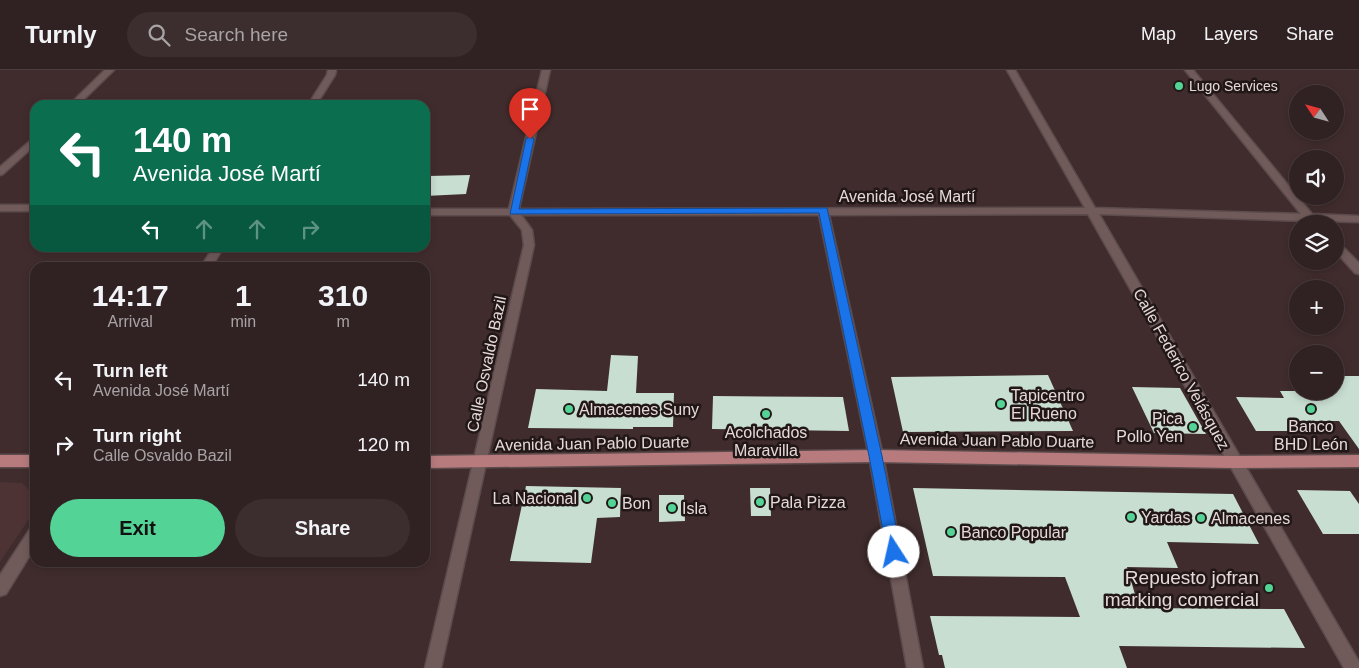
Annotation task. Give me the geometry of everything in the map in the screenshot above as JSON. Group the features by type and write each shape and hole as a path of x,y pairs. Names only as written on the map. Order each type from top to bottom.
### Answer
{"main road":[{"name":"Avenida Juan Pablo Duarte","path":"430,462 876,456 1233,462 1359,461"},
{"path":"0,461 30,461"}],"street":[{"path":"77,100 110,70"},
{"path":"315,100 331,75 332,70"},
{"path":"513,212 546,70"},
{"name":"Calle Federico Velásquez","path":"1011,70 1093,211 1233,462 1353,668"},
{"path":"1189,70 1307,215"},
{"path":"0,172 30,145"},
{"path":"0,208 30,208"},
{"path":"824,210 876,456 915,668"},
{"name":"Avenida José Martí","path":"430,212 1093,211 1289,220"},
{"name":"Calle Osvaldo Bazil","path":"433,668 529,245 527,230 513,212"},
{"name":"Avenida José Martí","path":"1344,220 1359,219"},
{"path":"1344,254 1359,270"},
{"path":"0,589 30,542"}],"shaded area":[{"path":"0,482 22,483 30,491 30,517 0,562"}],"building":[{"path":"470,175 466,194 430,196 430,176"},
{"path":"611,355 638,356 636,393 674,393 673,427 633,427 633,429 528,428 536,389 607,391"},
{"path":"1048,375 1073,431 903,432 891,377"},
{"path":"1344,376 1359,376 1359,449 1339,421 1299,421 1307,431 1256,431 1236,397 1284,398 1280,391 1289,391 1289,400 1344,400"},
{"path":"1132,387 1180,388 1206,434 1154,433"},
{"path":"713,396 843,397 849,431 712,429"},
{"path":"526,486 621,488 620,517 597,518 591,563 510,561"},
{"name":"Pala Pizza","path":"750,488 770,488 771,516 751,516"},
{"path":"913,488 1233,494 1259,544 1167,542 1178,568 1127,567 1139,608 1284,609 1305,648 1119,646 1127,668 945,668 942,655 939,655 930,616 1080,617 1065,577 933,576"},
{"path":"1297,490 1350,491 1359,504 1359,534 1323,534"},
{"name":"Isla","path":"659,495 684,495 685,521 659,522"}],"place":[{"name":"Lugo Services","path":"1179,86"},
{"name":"Tapicentro El Rueno","path":"1001,404"},
{"name":"Almacenes Suny","path":"569,409"},
{"name":"Banco BHD León","path":"1311,409"},
{"name":"Acolchados Maravilla","path":"766,414"},
{"name":"Pica Pollo Yen","path":"1193,427"},
{"name":"La Nacional","path":"587,498"},
{"name":"Pala Pizza","path":"760,502"},
{"name":"Bon","path":"612,503"},
{"name":"Isla","path":"672,508"},
{"name":"Yardas","path":"1131,517"},
{"name":"Almacenes","path":"1201,518"},
{"name":"Banco Popular","path":"951,532"},
{"name":"Repuesto jofran marking comercial","path":"1269,588"}],"route":[{"path":"530,139 513,212 824,210 876,456 894,552"}]}
